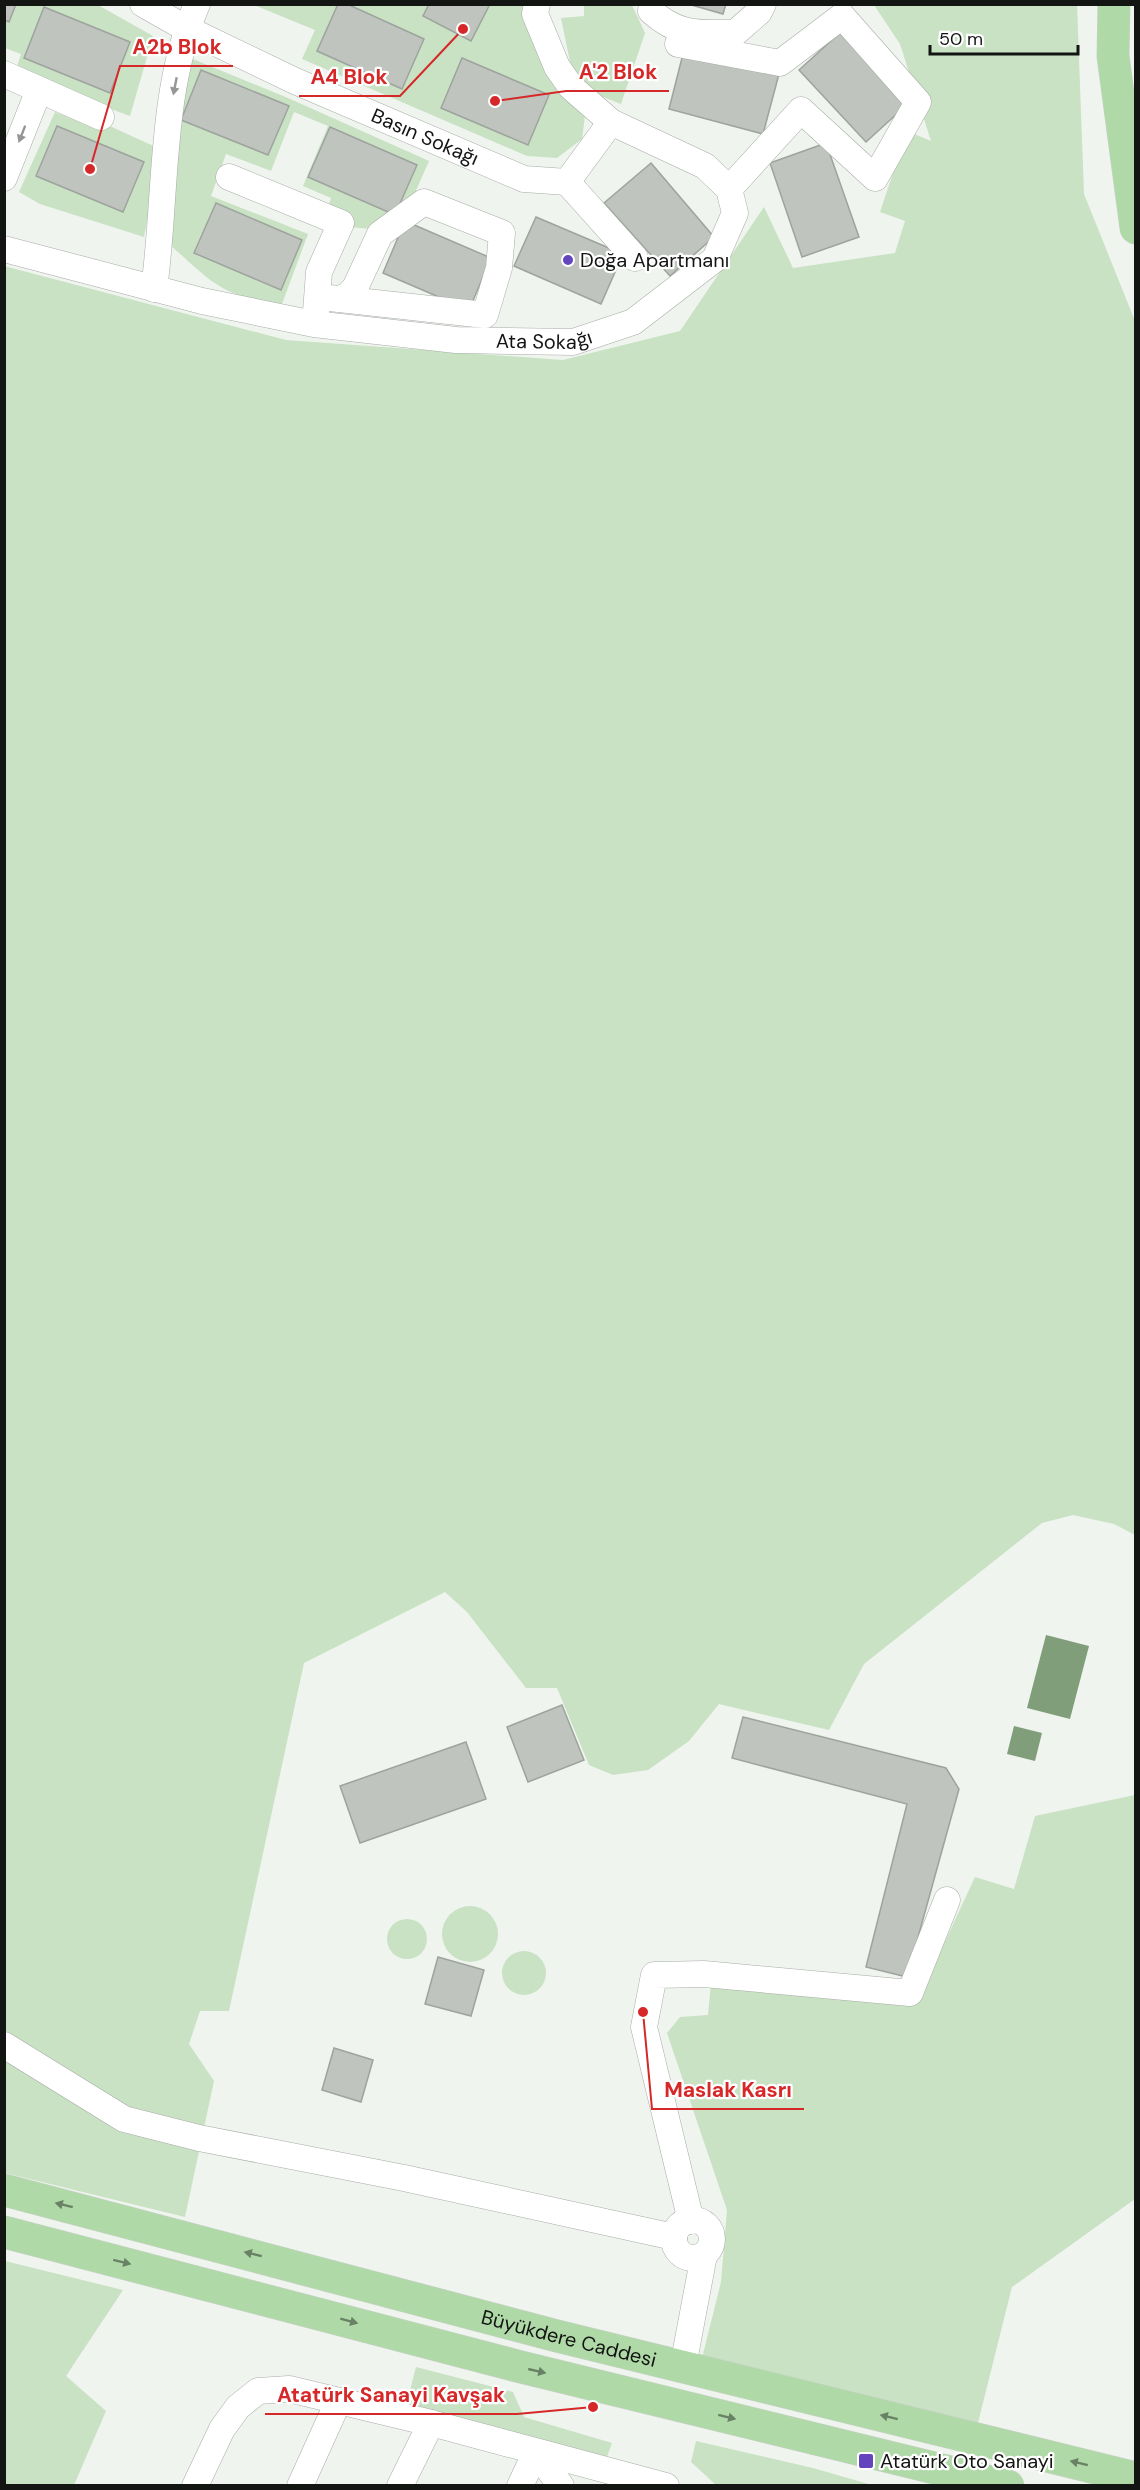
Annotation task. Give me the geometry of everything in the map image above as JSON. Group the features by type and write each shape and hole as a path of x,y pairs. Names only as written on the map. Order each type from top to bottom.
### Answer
{"main road":[{"path":"1114,4 1113,56 1136,228"},
{"name":"Büyükdere Caddesi","path":"4,2190 429,2302 1136,2478"},
{"name":"Büyükdere Caddesi","path":"4,2232 257,2296 521,2367 1008,2486"},
{"path":"257,2296 281,2281 367,2301 406,2304 429,2302"},
{"path":"891,2458 909,2472 920,2486"}],"street":[{"name":"Basın Sokağı","path":"143,4 187,29 295,81 524,179 567,182"},
{"path":"153,289 160,243 165,136 187,29 197,4"},
{"path":"537,4 535,14 557,67 572,87 611,122 705,166 729,189 801,110 875,178 918,102 842,16 780,63 678,44"},
{"path":"652,4 651,10 667,26 690,33 735,33 759,12 763,4"},
{"path":"4,74 101,117"},
{"path":"4,178 39,90"},
{"path":"611,122 567,182 635,258"},
{"path":"229,177 341,223 319,272 328,298"},
{"name":"Ata Sokağı","path":"4,249 153,289 314,324 456,340 573,342 633,322 715,259 735,213 729,189"},
{"path":"314,324 328,298 355,288 380,234 424,202 502,233 499,268 485,315 328,298"},
{"path":"683,2366 704,2255 686,2257 676,2249 682,2229 644,2027 654,1975 704,1974 910,1993 947,1900"},
{"path":"4,2045 123,2118 199,2138 682,2229"},
{"path":"195,2486 222,2429 238,2407 258,2391 290,2389 431,2423 666,2486"},
{"path":"300,2486 339,2402"},
{"path":"400,2486 431,2423"},
{"path":"520,2486 537,2452"},
{"path":"537,2452 561,2486"}],"shaded area":[{"path":"1077,4 1084,194 1135,321 1135,1535 1114,1524 1073,1515 1042,1523 864,1664 829,1730 719,1704 689,1741 648,1770 613,1775 589,1765 557,1688 526,1688 467,1612 445,1592 304,1663 229,2011 200,2011 189,2044 214,2081 185,2217 5,2173 4,266 286,340 563,360 680,331 764,207 793,268 895,253 905,221 880,212 907,131 931,141 900,44 874,5"},
{"path":"4,5 98,5 153,36 130,116 15,73 21,54 5,48"},
{"path":"254,5 531,5 558,77 585,116 582,139 557,158 527,156 302,59 315,30"},
{"path":"584,5 632,5 645,33 621,104 583,89 570,62 561,18 584,16"},
{"path":"188,57 288,98 429,161 411,202 372,229 348,227 328,208 331,198 303,186 328,126 294,112 271,171 226,154 211,196 308,234 282,304 245,297 219,286 169,244 174,144"},
{"path":"55,112 98,129 101,122 160,149 144,237 40,204 19,192"},
{"path":"1046,1635 1089,1646 1070,1719 1027,1708"},
{"path":"1014,1726 1042,1733 1035,1761 1007,1754"},
{"path":"1135,1795 1135,2199 1012,2287 977,2427 702,2358 721,2282 727,2210 667,2033 680,2017 708,2015 711,1983 916,2004 975,1877 1014,1889 1035,1816"},
{"path":"470,1906 481,1908 490,1914 496,1923 498,1934 496,1945 490,1954 481,1960 470,1962 459,1960 450,1954 444,1945 442,1934 444,1923 450,1914 459,1908"},
{"path":"407,1919 415,1920 421,1925 426,1931 426,1947 421,1953 415,1958 407,1959 399,1958 393,1953 388,1947 387,1939 388,1931 393,1925 399,1920"},
{"path":"524,1951 539,1958 546,1973 539,1988 524,1995 509,1988 502,1973 509,1958"},
{"path":"5,2261 123,2290 66,2376 106,2411 74,2485 5,2485"},
{"path":"416,2367 513,2392 524,2417 612,2443 604,2465 405,2410"},
{"path":"696,2441 813,2468 872,2485 716,2485 691,2462"}],"building":[{"path":"4,4 16,4 9,22 4,20"},
{"path":"338,4 347,4 424,39 402,89 317,51"},
{"path":"429,4 490,4 471,41 423,16"},
{"path":"688,4 726,4 723,14"},
{"path":"44,7 130,42 110,93 24,58"},
{"path":"844,29 911,101 866,142 799,70"},
{"path":"684,50 779,74 763,134 669,109"},
{"path":"462,58 549,95 528,145 441,108"},
{"path":"201,70 289,106 268,155 181,120"},
{"path":"57,126 144,162 123,212 36,176"},
{"path":"330,127 417,165 395,215 308,177"},
{"path":"826,143 859,237 802,257 770,163"},
{"path":"651,163 714,237 670,276 604,203"},
{"path":"216,203 302,240 281,290 194,253"},
{"name":"Doğa Apartmanı","path":"536,217 623,254 601,304 514,266"},
{"path":"405,221 491,258 469,310 383,273"},
{"path":"562,1705 584,1760 528,1782 507,1727"},
{"path":"743,1717 946,1768 959,1789 907,1977 866,1967 907,1804 732,1758"},
{"path":"466,1742 486,1799 360,1843 340,1786"},
{"path":"438,1957 484,1970 471,2016 425,2004"},
{"path":"334,2048 373,2060 361,2102 322,2090"}],"place":[{"name":"A4 Blok","path":"463,29"},
{"name":"A'2 Blok","path":"495,101"},
{"name":"A2b Blok","path":"90,169"},
{"name":"Doğa Apartmanı","path":"568,260"},
{"name":"Maslak Kasrı","path":"643,2012"},
{"name":"Atatürk Sanayi Kavşak","path":"593,2407"},
{"name":"Atatürk Oto Sanayi","path":"866,2461"}]}
